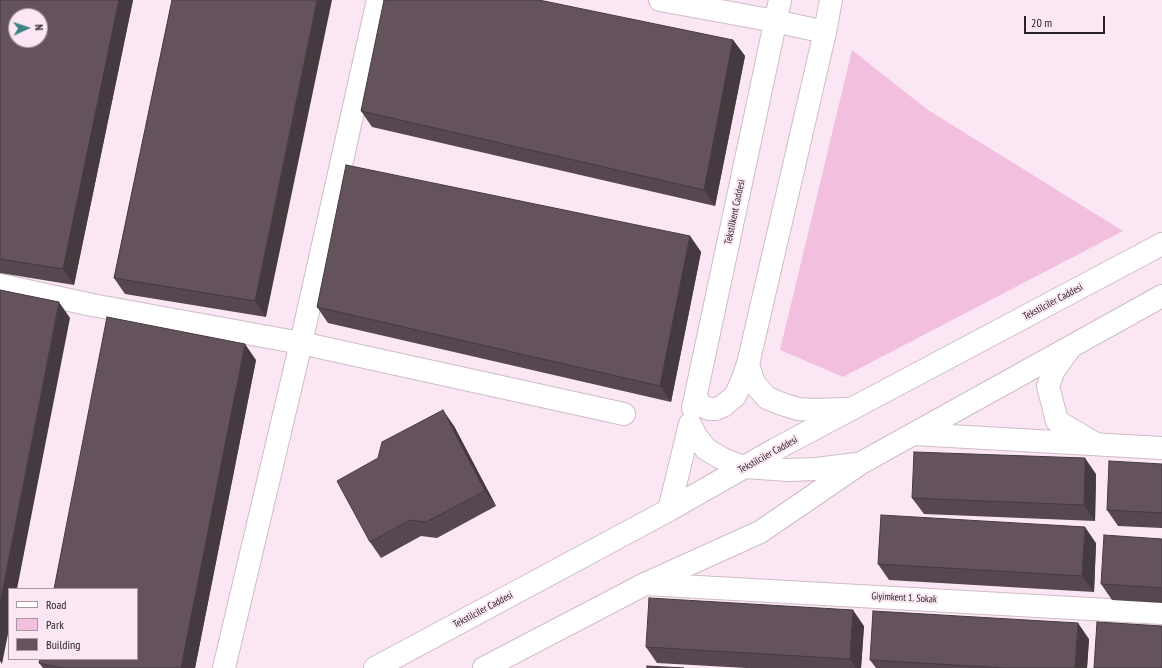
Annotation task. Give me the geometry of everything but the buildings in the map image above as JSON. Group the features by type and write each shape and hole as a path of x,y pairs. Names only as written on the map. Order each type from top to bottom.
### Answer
{"main road":[{"path":"224,668 301,342 378,0"},
{"path":"660,0 825,32"},
{"name":"Tekstilkent Caddesi","path":"669,510 690,424 780,0"},
{"path":"696,394 700,405 704,407 716,409 723,406 735,396 748,364 825,32 831,0"},
{"name":"Tekstilciler Caddesi","path":"375,668 669,510 776,449 1162,244"},
{"path":"0,284 92,305 301,342 624,414"},
{"path":"484,668 645,584 760,532 861,463 1162,296"},
{"path":"1070,348 1054,370 1048,386 1058,421 1097,444"},
{"path":"748,364 754,383 767,398 798,409 853,409"},
{"path":"690,424 696,436 706,449 721,458 746,467 816,470 861,463"},
{"path":"914,434 1162,448"},
{"name":"Giyimkent 1. Sokak","path":"645,584 1162,613"}],"green space":[{"path":"852,50 928,110 1123,231 843,377 780,350"}]}
